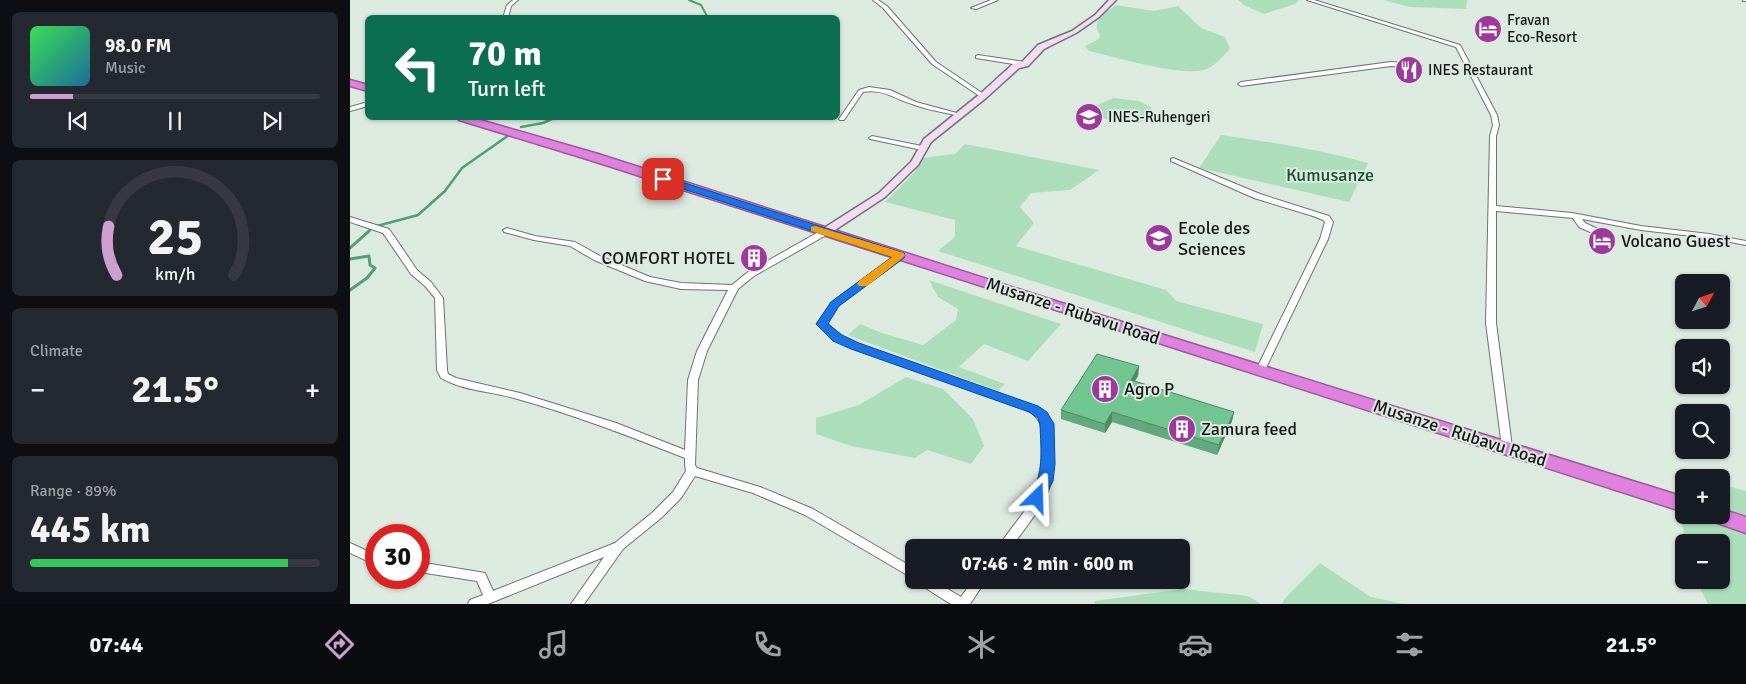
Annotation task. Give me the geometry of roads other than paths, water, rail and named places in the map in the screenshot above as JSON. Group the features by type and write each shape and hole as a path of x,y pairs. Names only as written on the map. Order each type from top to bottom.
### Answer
{"highway":[{"path":"350,83 365,87"},
{"name":"Musanze - Rubavu Road","path":"470,120 594,157 1675,502"},
{"path":"1730,520 1746,525"}],"main road":[{"path":"825,232 882,195 915,163 922,148 935,134 984,96 1016,66 1025,64 1041,47 1084,26 1113,0"}],"street":[{"path":"506,15 510,5 516,0"},
{"path":"875,0 885,7 934,63 984,96"},
{"path":"974,8 996,0"},
{"path":"1309,0 1458,46 1496,120 1493,136 1491,323 1507,448"},
{"path":"978,57 1025,64"},
{"path":"1241,84 1391,64 1419,66"},
{"path":"842,119 861,91 869,89 888,91 914,103 961,115"},
{"path":"350,108 365,105"},
{"path":"872,138 922,148"},
{"path":"1173,160 1256,196 1316,214 1326,218 1329,222 1324,238 1261,370"},
{"path":"1492,208 1576,216 1642,228 1701,234 1746,243"},
{"path":"1576,216 1582,225 1603,235 1601,243"},
{"path":"350,219 386,231 414,272 428,284 439,298 442,370 446,377 453,381 525,398 612,426 691,456"},
{"path":"507,230 534,238 572,244 597,258 648,279 682,286 734,288"},
{"path":"577,604 619,546 658,515 677,495 692,471 693,380 702,351 734,288 751,274 825,232"},
{"path":"900,256 835,304 822,324 838,338 855,346 1033,409 1043,415 1047,424 1048,464 1046,481 1010,539"},
{"path":"692,471 756,490 809,512 905,569"},
{"path":"474,604 619,546"},
{"path":"350,548 365,555"},
{"path":"430,569 481,577 490,597"},
{"path":"938,589 962,604 973,589"}],"waterway":[{"path":"689,0 701,5 706,15"},
{"path":"521,127 550,120"},
{"path":"377,226 418,215 445,191 462,168 509,135"},
{"path":"350,248 368,232"},
{"path":"350,259 369,256 370,265 375,268 367,278 350,290"}],"place":[{"name":"Fravan Eco-Resort","path":"1488,29"},
{"name":"INES Restaurant","path":"1409,70"},
{"name":"INES-Ruhengeri","path":"1089,117"},
{"name":"Ecole des Sciences","path":"1159,238"},
{"name":"Volcano Guest","path":"1602,241"},
{"name":"COMFORT HOTEL","path":"754,258"},
{"name":"Agro P","path":"1105,389"},
{"name":"Zamura feed","path":"1182,429"}],"park label":[{"name":"Kumusanze","path":"1330,175"}]}
